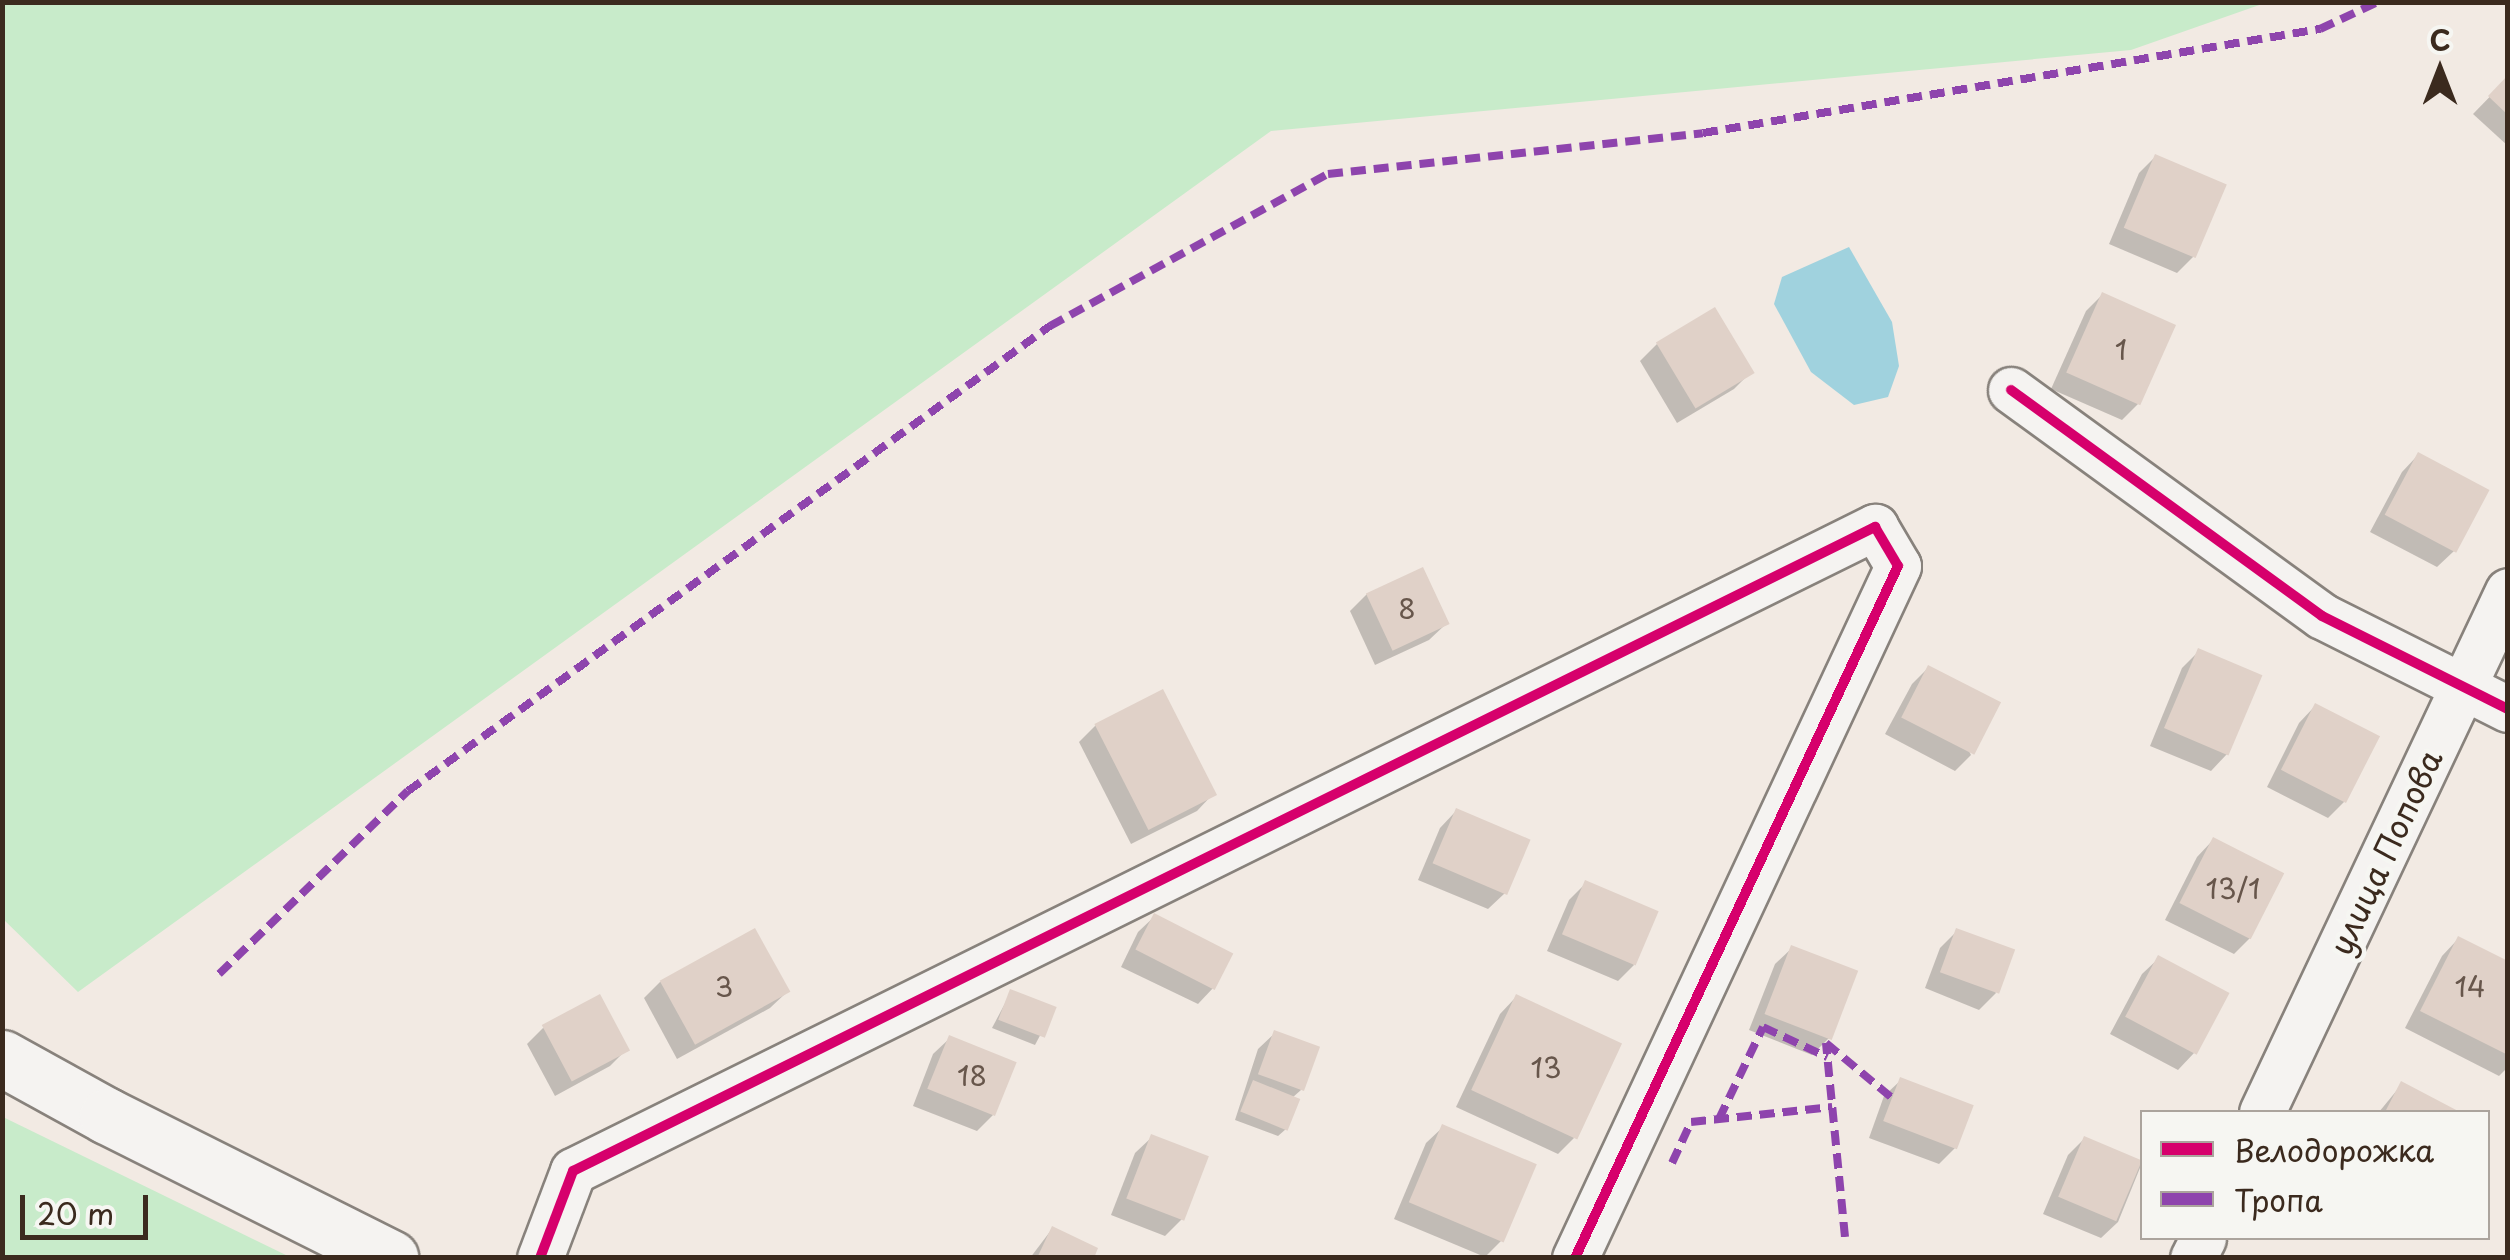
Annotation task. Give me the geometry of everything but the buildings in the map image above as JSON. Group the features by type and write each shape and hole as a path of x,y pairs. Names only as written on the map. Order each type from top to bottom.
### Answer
{"street":[{"path":"2012,390 2322,616 2508,709"},
{"path":"540,1258 573,1171 1875,527 1898,566 1575,1258"},
{"name":"улица Попова","path":"2263,1110 2508,591"},
{"path":"2,1058 107,1116 390,1258"}],"green space":[{"path":"2,3 2265,3 2131,50 1271,131 78,992 3,919"},
{"path":"3,1117 290,1257 3,1257"}],"water":[{"path":"1849,247 1892,322 1899,366 1888,397 1854,405 1811,372 1774,304 1782,277"}],"marked path":[{"path":"219,974 408,791 1050,326 1328,174 1703,133 2320,29 2378,2"},
{"path":"1719,1119 1763,1027 1827,1057"},
{"path":"1845,1237 1826,1043 1892,1098"},
{"path":"1672,1163 1691,1122 1832,1107"}],"cycle path":[{"path":"2011,390 2322,616 2508,709"},
{"path":"540,1258 573,1171 1875,527 1898,566 1575,1258"}]}
